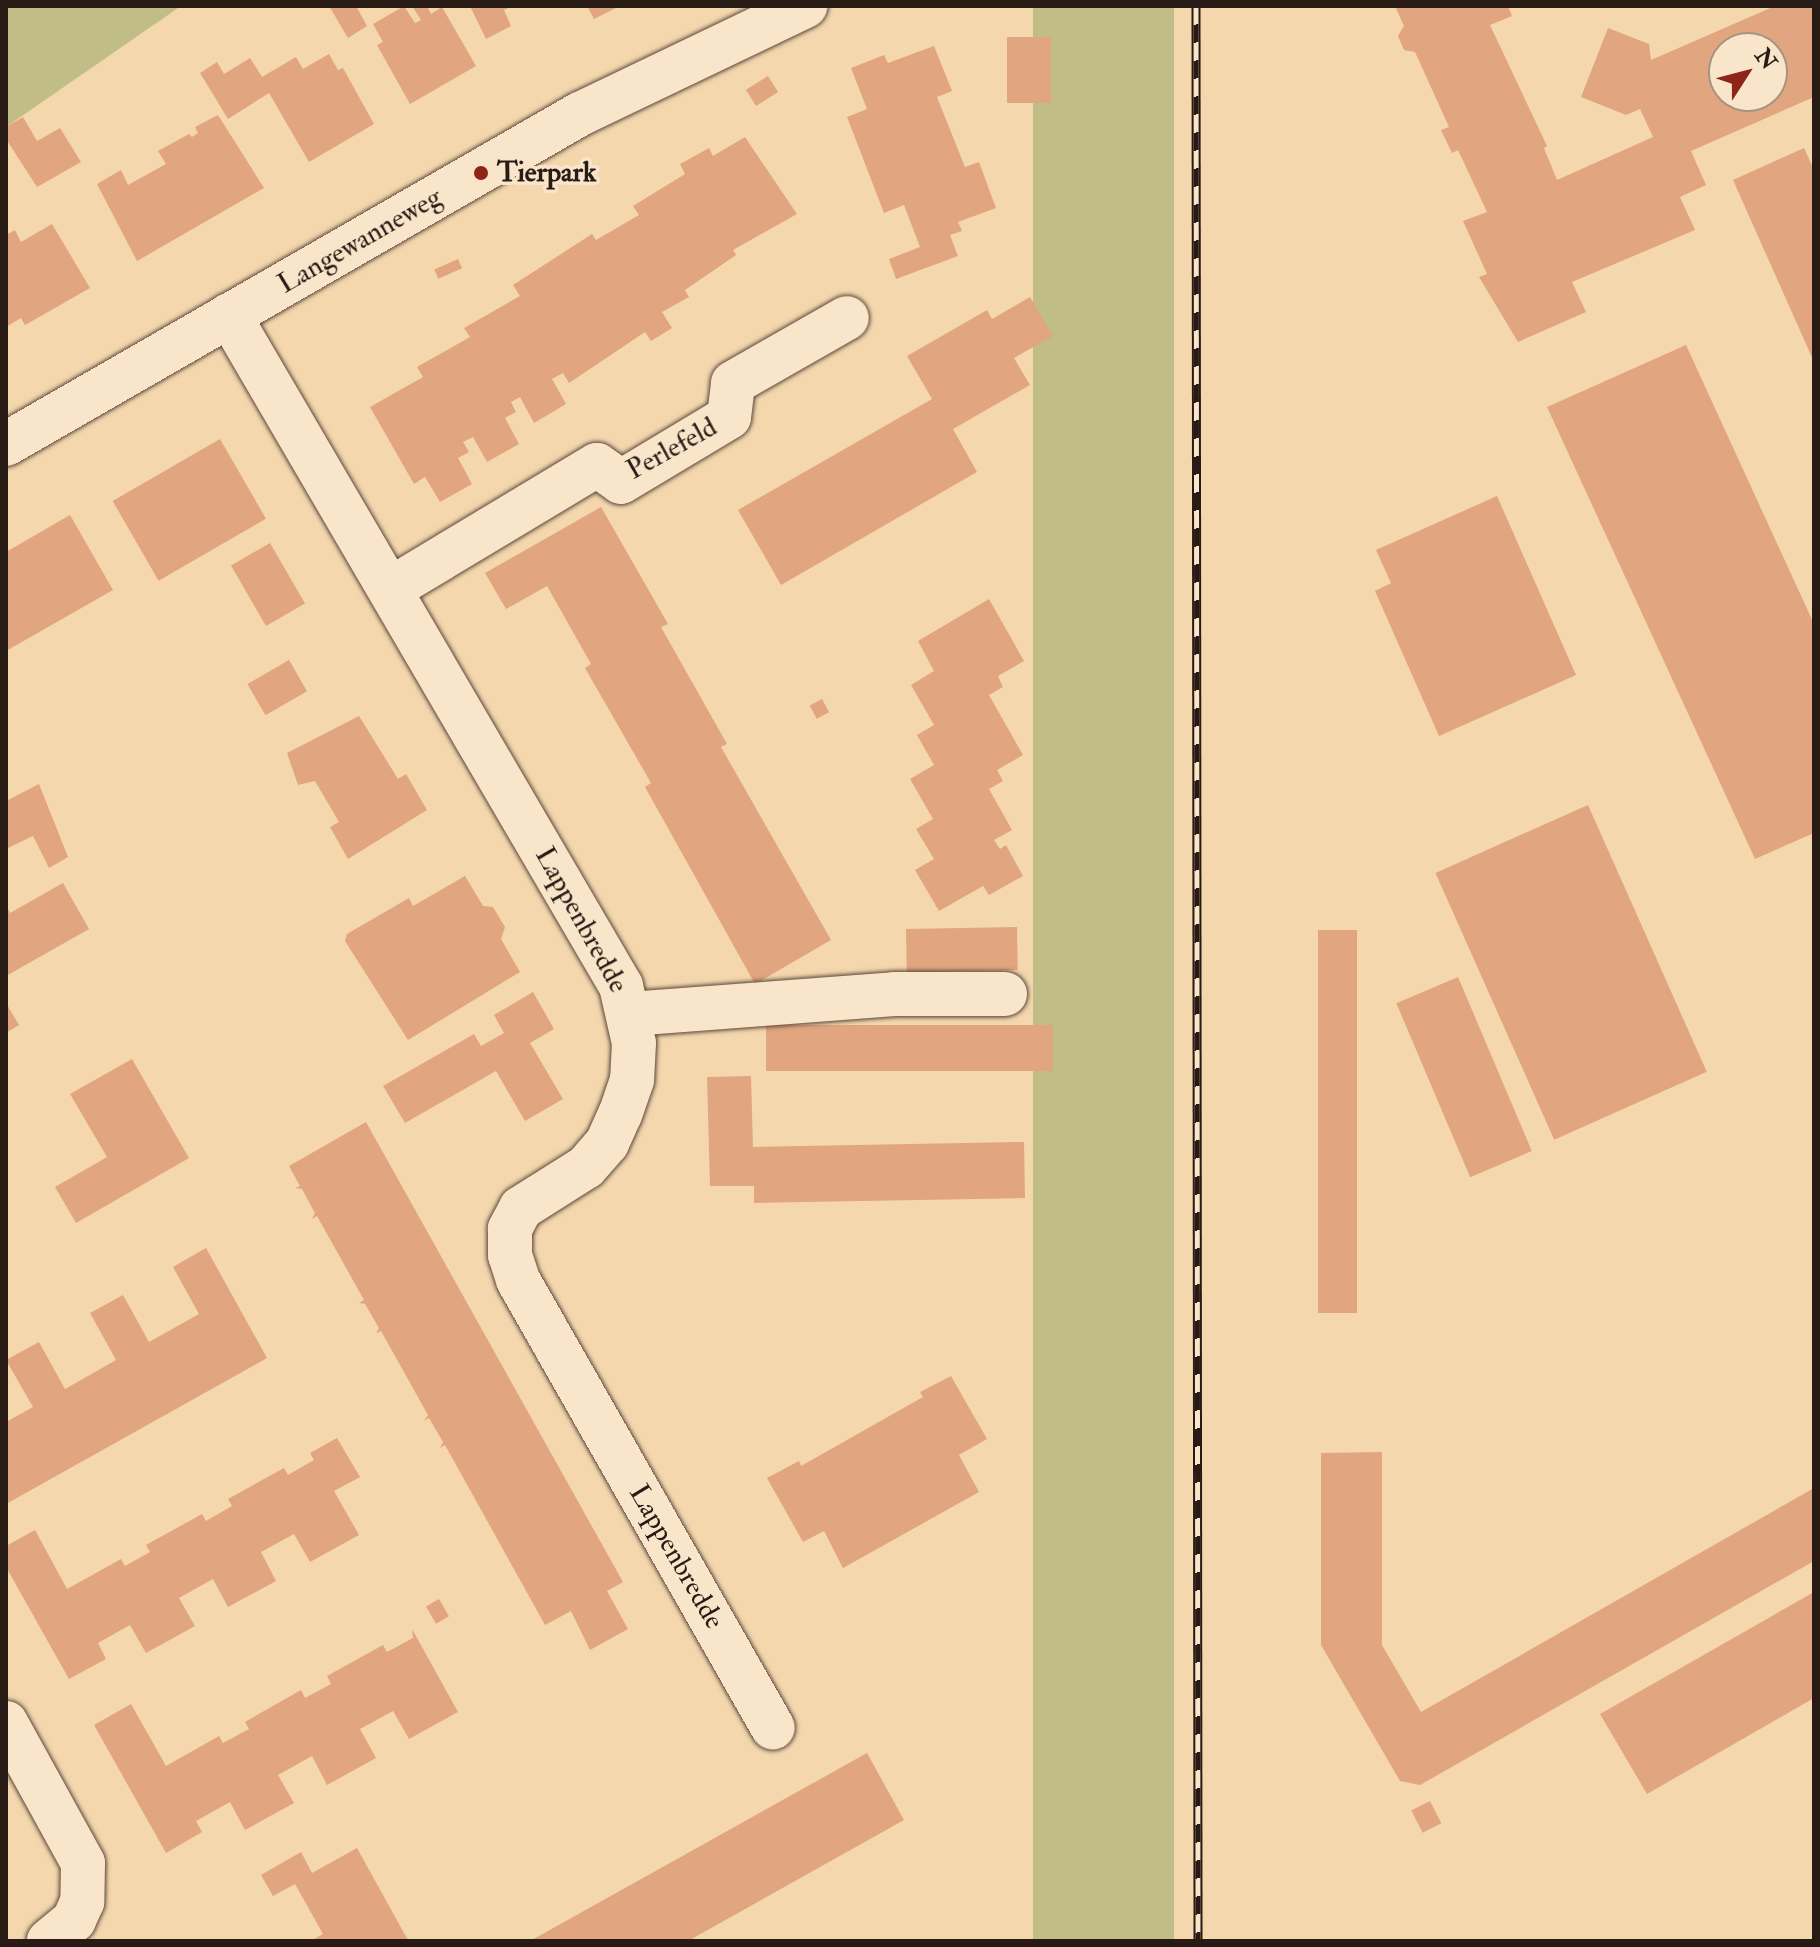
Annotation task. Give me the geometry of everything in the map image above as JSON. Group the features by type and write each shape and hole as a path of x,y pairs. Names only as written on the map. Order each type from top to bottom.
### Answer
{"street":[{"name":"Langewanneweg","path":"6,444 580,114 805,6"},
{"name":"Lappenbredde","path":"229,315 392,588 621,986 630,1014 632,1080 607,1143 586,1167 521,1208 510,1229 510,1255 518,1280 773,1728"},
{"name":"Perlefeld","path":"392,588 597,465 621,482 729,417 733,383 847,318"},
{"path":"630,1014 894,994 1005,994"},
{"path":"6,1723 83,1863 82,1902 74,1920 49,1941"}],"shaded area":[{"path":"6,6 181,6 6,127"},
{"path":"1033,6 1174,6 1174,1941 1033,1941"}],"building":[{"path":"329,6 356,6 367,26 348,38"},
{"path":"404,6 415,23 421,20 412,6 427,6 431,14 442,7 476,66 410,104 377,45 383,42 373,24"},
{"path":"470,6 513,6 504,10 511,26 486,39"},
{"path":"587,6 620,6 594,19"},
{"path":"1395,6 1508,6 1512,16 1490,25 1547,146 1544,148 1557,180 1653,137 1640,109 1626,115 1581,97 1608,28 1649,44 1651,60 1708,35 1708,112 1780,112 1691,151 1706,185 1680,197 1695,230 1572,282 1586,312 1518,342 1479,277 1487,274 1463,221 1487,212 1458,150 1452,153 1441,130 1449,127 1415,52 1404,50 1398,36 1404,26"},
{"path":"1775,6 1814,6 1814,97 1788,108 1788,32 1715,32"},
{"path":"1007,37 1051,37 1051,103 1007,103"},
{"path":"934,46 952,91 937,97 965,167 979,162 996,208 958,222 962,231 950,235 958,256 896,279 889,259 920,247 904,205 884,213 847,117 867,109 851,68 884,55 888,63"},
{"path":"329,54 338,70 343,68 374,124 309,162 269,93 228,119 200,73 217,62 224,74 250,58 262,77 296,57 303,69"},
{"path":"768,76 778,92 756,106 746,90"},
{"path":"218,115 264,188 137,261 97,184 121,170 128,185 166,164 158,151 189,134 192,137 198,133 195,127"},
{"path":"23,117 37,141 60,128 81,162 37,187 6,139 6,127"},
{"path":"745,137 797,214 733,250 736,255 685,290 689,297 662,312 672,328 651,341 645,332 569,383 563,373 552,379 566,404 534,423 520,397 511,402 516,412 505,418 519,444 487,462 473,437 463,442 469,452 458,458 472,484 440,502 425,477 414,484 370,407 423,377 417,367 470,337 464,328 520,296 513,285 592,234 596,240 639,215 633,206 685,174 680,164 709,148 713,156"},
{"path":"1804,148 1814,170 1814,362 1733,180"},
{"path":"52,224 90,288 25,325 21,318 6,327 6,235 15,230 21,242"},
{"path":"458,259 462,268 438,279 434,270"},
{"path":"1030,297 1053,336 1014,358 1030,385 953,429 977,472 781,585 738,510 932,399 907,356 987,310 992,319"},
{"path":"1686,345 1814,624 1814,833 1755,859 1547,407"},
{"path":"220,439 266,519 159,581 113,501"},
{"path":"1497,496 1576,675 1439,736 1375,591 1391,583 1376,550"},
{"path":"601,507 668,624 661,627 727,744 721,747 831,940 755,984 645,787 651,783 585,668 591,664 547,586 506,609 485,573"},
{"path":"70,515 113,590 6,651 6,552"},
{"path":"270,543 305,604 266,626 231,566"},
{"path":"989,599 1024,661 998,676 1003,687 989,695 1023,755 997,770 1003,781 989,789 1012,830 994,840 1000,849 1006,845 1023,876 989,895 983,886 939,911 915,870 934,859 916,829 933,819 910,779 934,765 917,735 934,725 911,685 934,671 918,641"},
{"path":"289,660 307,691 265,715 247,684"},
{"path":"822,699 829,712 817,719 810,706"},
{"path":"359,716 398,779 406,774 427,810 348,859 330,827 339,822 315,781 298,785 287,753"},
{"path":"39,784 68,857 49,868 33,836 6,849 6,801"},
{"path":"1588,805 1707,1072 1554,1140 1435,873"},
{"path":"465,876 483,906 493,907 505,927 501,939 520,972 408,1040 345,941 347,934 409,898 413,906"},
{"path":"63,883 89,929 6,976 6,905 10,913"},
{"path":"1017,927 1018,970 907,972 906,929"},
{"path":"1318,930 1357,930 1357,1313 1318,1313"},
{"path":"1458,977 1532,1151 1470,1177 1396,1003"},
{"path":"533,992 554,1029 530,1043 563,1099 525,1121 496,1071 405,1123 383,1086 474,1034 481,1046 504,1033 494,1015"},
{"path":"6,1003 19,1025 6,1033"},
{"path":"766,1025 1053,1025 1053,1071 766,1071"},
{"path":"132,1059 189,1158 76,1223 55,1187 107,1157 70,1094"},
{"path":"751,1076 753,1147 1024,1142 1025,1198 754,1203 754,1186 710,1186 707,1077"},
{"path":"366,1122 623,1582 607,1591 628,1629 590,1650 571,1611 545,1625 445,1445 440,1448 443,1442 429,1418 424,1421 428,1415 381,1331 376,1333 379,1328 365,1304 359,1303 364,1300 317,1216 312,1219 315,1213 302,1189 295,1188 300,1186 289,1166"},
{"path":"206,1248 267,1358 6,1504 6,1422 33,1407 6,1360 39,1342 65,1389 116,1360 90,1313 123,1295 149,1342 199,1314 173,1267"},
{"path":"951,1376 987,1439 959,1455 979,1492 843,1568 824,1531 803,1542 767,1478 799,1461 801,1466 923,1397 920,1392"},
{"path":"337,1438 360,1477 334,1491 359,1535 310,1562 294,1534 261,1552 276,1581 228,1607 213,1579 179,1598 195,1626 146,1653 130,1625 98,1643 106,1659 69,1679 6,1567 6,1546 35,1530 67,1589 121,1559 125,1566 150,1552 146,1545 202,1514 206,1521 232,1506 228,1499 284,1468 288,1475 314,1460 310,1453"},
{"path":"1382,1452 1382,1645 1421,1712 1814,1488 1814,1561 1420,1785 1400,1781 1321,1645 1321,1453"},
{"path":"1814,1592 1814,1698 1647,1794 1600,1714"},
{"path":"439,1599 449,1616 436,1624 426,1606"},
{"path":"412,1629 458,1712 409,1739 393,1711 360,1729 376,1758 327,1785 312,1756 278,1775 294,1803 245,1830 230,1802 196,1821 202,1832 166,1853 94,1725 131,1704 166,1766 219,1736 223,1743 249,1729 245,1722 301,1690 305,1698 331,1684 327,1676 383,1645 387,1652 413,1638"},
{"path":"867,1753 904,1820 688,1941 530,1941"},
{"path":"1430,1801 1441,1823 1423,1833 1411,1811"},
{"path":"357,1848 409,1941 311,1941 323,1934 295,1884 273,1896 261,1875 301,1852 312,1873"}],"railway":[{"path":"1196,6 1198,1941"}],"place":[{"name":"Tierpark","path":"481,173"}]}
